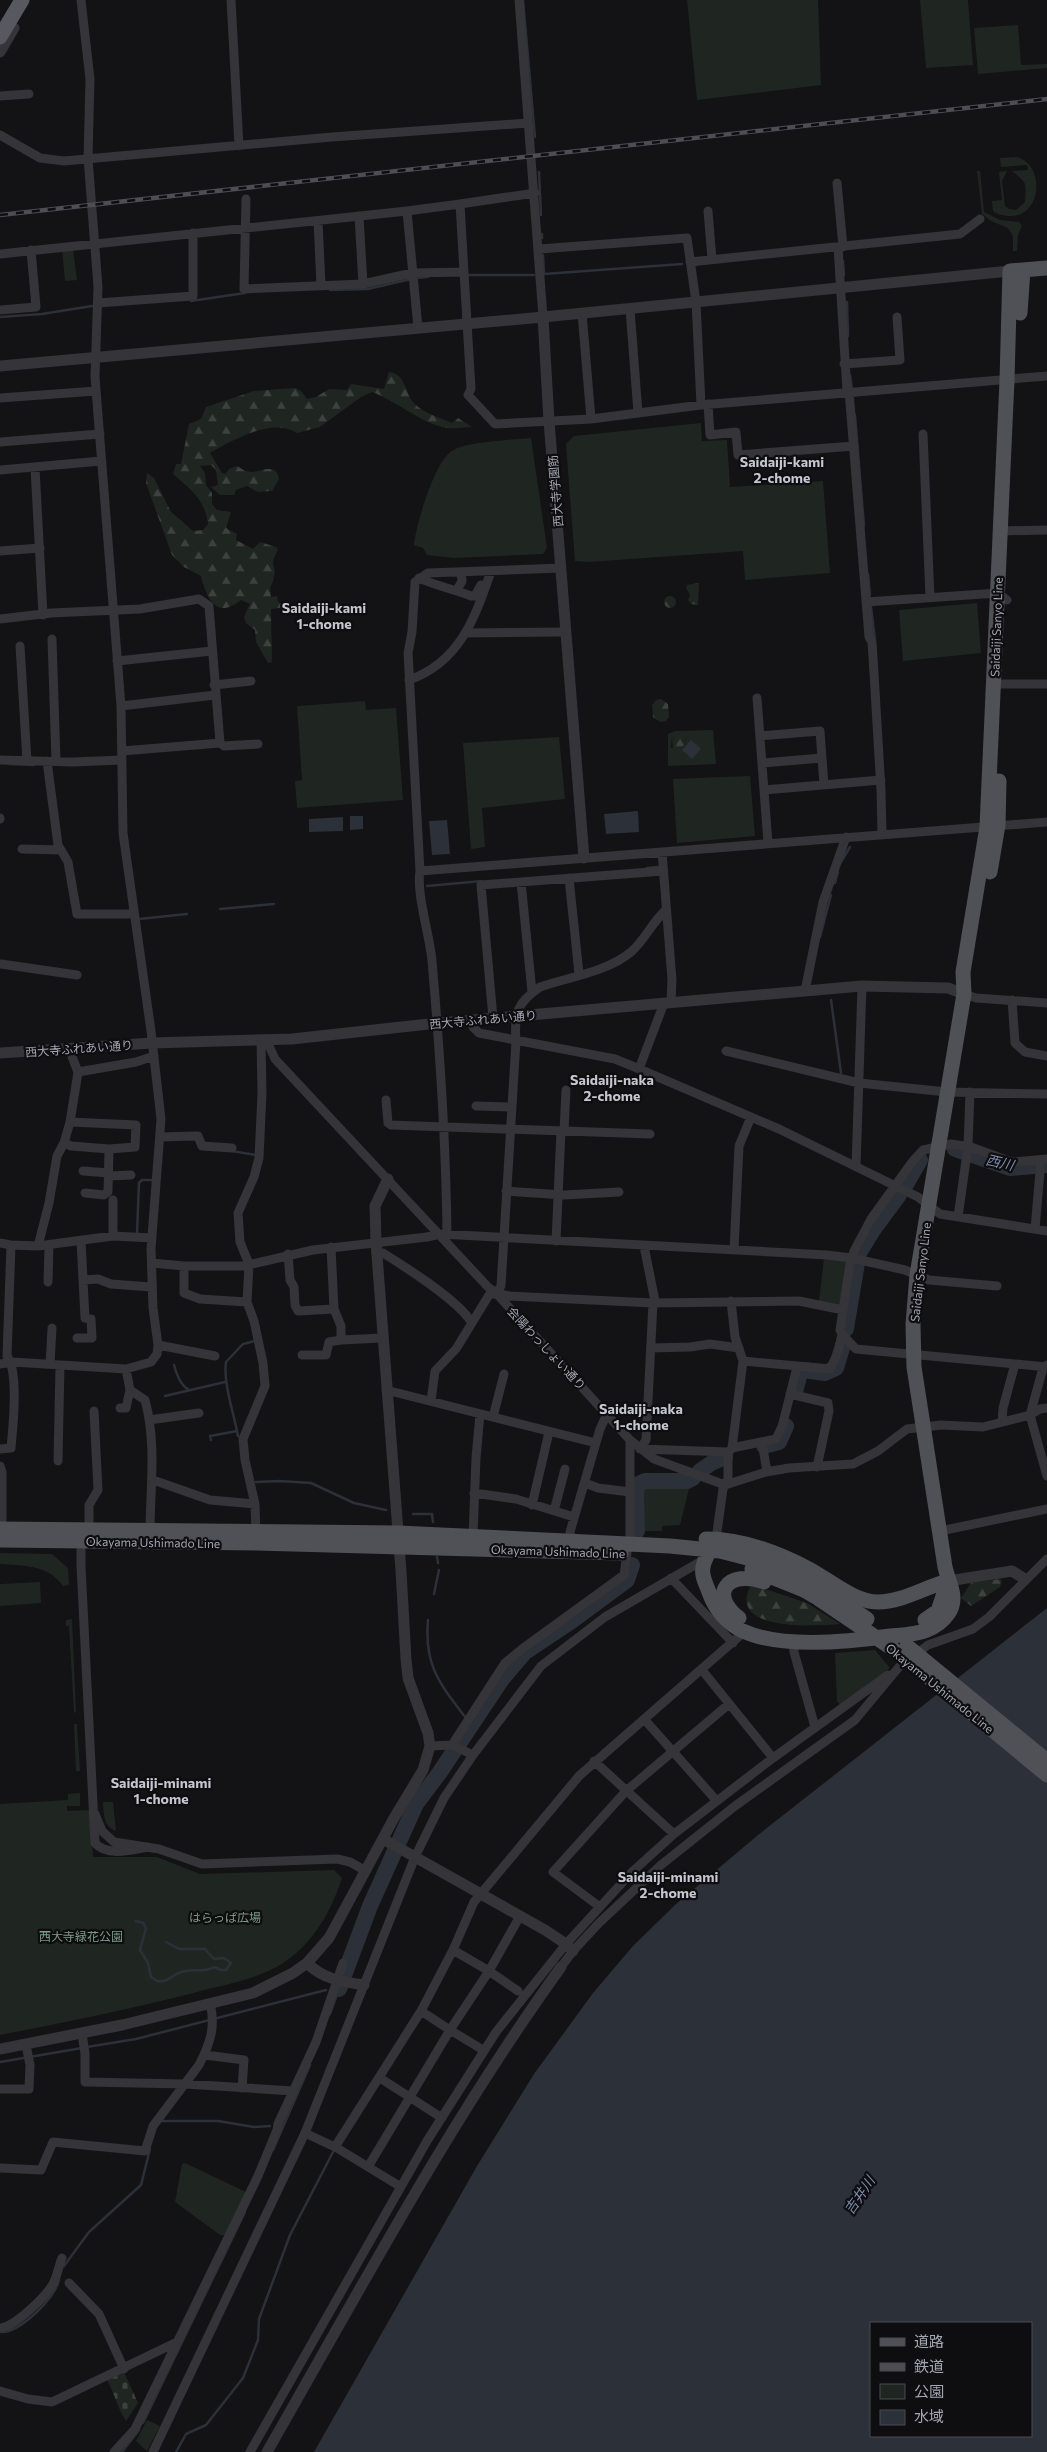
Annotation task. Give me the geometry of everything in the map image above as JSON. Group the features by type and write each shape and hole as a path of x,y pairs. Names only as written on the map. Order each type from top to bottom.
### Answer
{"highway":[{"path":"0,18 11,0"},
{"path":"0,37 22,0"}],"main road":[{"path":"1017,271 1047,268"},
{"name":"Saidaiji Sanyo Line","path":"711,1549 703,1566 703,1576 712,1600 725,1618 744,1632 794,1642 859,1640 929,1629 943,1620 949,1613 954,1594 948,1581 913,1356 917,1275 964,994 973,974 992,826 1017,271"},
{"name":"Okayama Ushimado Line","path":"1,1533 85,1536 399,1540 541,1545 629,1545 711,1549 782,1569 908,1647 1047,1761"},
{"name":"Okayama Ushimado Line","path":"399,1540 473,1536 541,1545 571,1540 629,1545"},
{"path":"629,1545 711,1549 757,1548 808,1568 868,1601 879,1602 901,1598 948,1581"},
{"name":"Okayama Ushimado Line","path":"711,1549 804,1590 823,1596 899,1653 1047,1775"},
{"name":"Saidaiji Sanyo Line","path":"804,1590 781,1588 753,1578 739,1577 731,1580 724,1589 724,1600 731,1612 744,1622 763,1629 813,1634 864,1632 914,1624 928,1618 938,1611 948,1581"}],"street":[{"path":"0,52 30,0"},
{"path":"0,1364 12,1362 126,1369 151,1362 157,1354 158,1345 152,1287 152,1238 161,1119 123,832 121,706 112,612 96,391 98,303 88,158 90,79 81,0"},
{"path":"231,0 239,146"},
{"name":"西大寺学園筋","path":"519,0 544,317 549,421 584,858"},
{"path":"0,96 29,94"},
{"path":"0,135 25,151 44,160 64,161 332,137 528,123"},
{"path":"837,183 844,364 854,446 869,637 872,642 881,780 882,834"},
{"path":"0,254 318,221 535,193"},
{"path":"246,199 244,288 363,284 413,277 464,275"},
{"path":"460,204 471,390 468,395 495,424 591,419 705,404 1047,376"},
{"path":"407,210 418,328"},
{"path":"708,211 712,259"},
{"path":"358,216 363,284"},
{"path":"690,262 960,234 980,219"},
{"path":"318,221 321,286"},
{"path":"98,303 193,296 193,233"},
{"path":"539,249 687,238 696,302 705,404 710,435 736,432 738,455 854,446"},
{"path":"0,310 36,307 31,250"},
{"path":"0,366 630,309 1017,271"},
{"path":"630,309 638,413"},
{"path":"582,313 591,419"},
{"path":"844,364 900,360 897,317"},
{"path":"0,398 96,391"},
{"path":"0,442 100,434"},
{"path":"923,434 930,597"},
{"path":"0,470 101,461"},
{"path":"35,468 43,616"},
{"path":"1005,531 1047,530"},
{"path":"0,551 40,548"},
{"path":"443,1234 443,1126 438,1023 432,956 420,886 409,680 408,654 412,632 413,586 419,578 428,573 561,568"},
{"path":"419,578 475,596 488,571"},
{"path":"409,680 428,671 448,657 466,633 488,571"},
{"path":"457,590 462,581 461,572"},
{"path":"866,602 930,597 1002,597"},
{"path":"0,619 43,616 51,613 140,610 199,599 209,606 220,743"},
{"path":"466,633 566,632"},
{"path":"52,638 56,761"},
{"path":"20,646 27,761"},
{"path":"117,661 212,651"},
{"path":"214,685 251,681"},
{"path":"998,684 1047,684"},
{"path":"121,706 216,695"},
{"path":"757,698 768,842"},
{"path":"760,736 820,731 824,785"},
{"path":"0,760 56,761 220,743 224,746 258,744"},
{"path":"763,763 822,758"},
{"path":"47,761 58,845 68,862 76,914 133,914"},
{"path":"764,790 881,780"},
{"path":"420,871 768,842 1047,822"},
{"path":"806,991 823,902 846,837"},
{"path":"22,849 62,850"},
{"path":"639,1068 667,1002 672,980 662,852"},
{"path":"493,1018 481,885 663,871"},
{"path":"570,878 579,974"},
{"path":"521,882 532,992"},
{"path":"496,1293 501,1286 516,1041 514,1017 532,992 540,987 616,961 629,953 642,942 660,915 666,910"},
{"path":"1,964 77,975"},
{"path":"856,1167 862,986"},
{"name":"西大寺ふれあい通り","path":"0,1053 152,1043 263,1040 667,1002 862,986 948,988 964,994"},
{"path":"964,994 976,998 1047,1003"},
{"path":"1012,1000 1015,1042 1025,1052 1047,1056"},
{"path":"472,1020 473,1027 479,1032 516,1041 615,1059 639,1068 752,1117 856,1167 928,1205 940,1214 1047,1231"},
{"path":"256,1537 255,1504 243,1439 266,1386 254,1322 247,1302 249,1264 240,1242 238,1214 254,1177 259,1158 263,1040"},
{"name":"会陽わっしょい通り","path":"263,1040 275,1059 388,1179 443,1234 488,1287 496,1293 630,1440 654,1459 725,1484"},
{"path":"38,1246 49,1203 57,1156 64,1143 70,1122 78,1072 68,1049"},
{"path":"726,1051 859,1083 947,1092 1047,1094"},
{"path":"78,1072 136,1062 154,1056"},
{"path":"556,1241 566,1090"},
{"path":"958,1217 967,1150 970,1092"},
{"path":"386,1100 388,1123 391,1125 650,1134"},
{"path":"476,1106 512,1107"},
{"path":"734,1250 739,1146 752,1117"},
{"path":"64,1143 71,1146 135,1147 136,1125 70,1122"},
{"path":"160,1137 198,1136 202,1146 232,1148"},
{"path":"1035,1229 1043,1162 1012,1162 951,1144 927,1148 918,1154 868,1224 851,1258 840,1330 856,1349 913,1356 1046,1367 1030,1415 1047,1476"},
{"path":"85,1193 104,1195 108,1192 109,1148"},
{"path":"83,1171 130,1175"},
{"path":"0,2049 28,2054 84,2043 212,2012 266,1988 307,1963 329,1938 366,1871 386,1841 423,1770 430,1746 428,1733 408,1678 376,1248 375,1206 388,1179"},
{"path":"506,1191 558,1194 619,1192"},
{"path":"113,1200 113,1236"},
{"path":"152,1263 218,1267 249,1264 288,1254 331,1248 376,1248 443,1234 851,1258 939,1281 998,1286"},
{"path":"0,1243 49,1246 113,1236 152,1238"},
{"path":"77,1338 92,1338 91,1319 85,1318 81,1240"},
{"path":"0,1449 11,1448 14,1395 12,1362 6,1356 11,1245"},
{"path":"48,1282 49,1246"},
{"path":"640,1449 646,1440 653,1303 655,1301 655,1292 644,1246"},
{"path":"331,1248 334,1309 341,1326 341,1340"},
{"path":"376,1248 420,1277 465,1312 472,1322"},
{"path":"288,1254 290,1280 294,1287 298,1311 334,1309"},
{"path":"184,1266 184,1293 200,1299 247,1302"},
{"path":"83,1280 98,1279 111,1284 152,1287"},
{"path":"432,1401 435,1371 456,1349 489,1295 496,1293 509,1296 653,1303 799,1301 843,1310"},
{"path":"153,2452 305,2133 415,1856 444,1798 473,1755 541,1666 605,1616 671,1578 711,1549 725,1484 728,1480 730,1450 743,1362 735,1337 731,1301"},
{"path":"50,1364 52,1328"},
{"path":"743,1362 830,1369 838,1353 842,1334"},
{"path":"302,1355 326,1354 329,1342 382,1338"},
{"path":"651,1348 717,1344 739,1348"},
{"path":"158,1345 215,1356"},
{"path":"1002,1422 1003,1408 1014,1364"},
{"path":"58,1461 60,1365"},
{"path":"640,1449 730,1450 776,1439 797,1367"},
{"path":"126,1369 130,1390 126,1408"},
{"path":"493,1417 504,1374"},
{"path":"130,1390 145,1400 149,1420 153,1480 150,1536"},
{"path":"386,1390 596,1444"},
{"path":"790,1394 828,1403 829,1411 817,1467"},
{"path":"725,1484 767,1472 805,1466 853,1464 878,1451 908,1430 941,1425 972,1428 1030,1415 1040,1409 1047,1408"},
{"path":"94,1411 98,1490 89,1505 85,1536 95,1842 99,1847 107,1851 148,1847"},
{"path":"149,1420 198,1413"},
{"path":"473,1536 480,1414"},
{"path":"571,1540 570,1532 574,1517 607,1414"},
{"path":"532,1505 549,1432"},
{"path":"455,1746 505,1663 624,1576 629,1545 630,1440"},
{"path":"762,1442 767,1472"},
{"path":"0,1466 2,1472 1,1533"},
{"path":"554,1511 565,1469"},
{"path":"153,1480 210,1500 255,1504"},
{"path":"585,1483 598,1488 630,1492"},
{"path":"474,1493 516,1500 574,1517"},
{"path":"940,1531 1047,1509"},
{"path":"250,2452 483,2050 570,1947 600,1907 632,1872 674,1834 716,1800 928,1645 973,1629 989,1617 1047,1559"},
{"path":"948,1581 1012,1571 1025,1579"},
{"path":"671,1578 733,1643"},
{"path":"335,2147 421,2011 453,1950 474,1902 541,1819 594,1761 744,1632"},
{"path":"794,1642 794,1652 816,1727"},
{"path":"266,2452 417,2189 498,2058 562,1967 570,1947 661,1865 734,1806 855,1720 899,1667"},
{"path":"702,1670 773,1758"},
{"path":"600,1907 553,1872 626,1790 671,1750 729,1704"},
{"path":"644,1719 716,1800"},
{"path":"430,1746 455,1746 473,1755"},
{"path":"594,1761 674,1834"},
{"path":"93,1809 98,1825 106,1836 114,1842 148,1847 202,1864 337,1859 350,1862 366,1871"},
{"path":"95,1842 98,1825"},
{"path":"386,1841 482,1893 570,1947"},
{"path":"368,2167 520,1916"},
{"path":"453,1950 518,1991"},
{"path":"307,1963 317,1973 342,1982 364,1985"},
{"path":"114,2452 135,2429 258,2176 278,2124 342,1982 343,1963"},
{"path":"421,2011 483,2050"},
{"path":"0,2168 41,2170 53,2142 145,2151 153,2126 204,2055 212,2036 212,2012"},
{"path":"84,2043 85,2082 184,2084 294,2091"},
{"path":"0,2089 29,2089 28,2054"},
{"path":"204,2055 244,2060 242,2088"},
{"path":"380,2078 442,2118"},
{"path":"305,2133 335,2147 402,2187"},
{"path":"0,2328 7,2328 52,2287 62,2258"},
{"path":"69,2284 99,2314 124,2368"},
{"path":"0,2392 28,2399 52,2402 176,2343"}],"green space":[{"path":"687,0 818,0 821,85 697,100"},
{"path":"920,0 968,0 973,65 926,68"},
{"path":"1018,25 1021,65 1047,64 1047,68 978,74 974,28"},
{"path":"1017,157 1027,162 1033,170 1036,180 1036,191 1028,209 1019,215 1000,215 993,211 992,201 1002,200 999,172 1007,171 1002,181 1005,206 1016,210 1025,202 1026,190 1024,183 1012,171 1028,170 1027,165 1001,167 1000,158"},
{"path":"977,171 980,171 984,212 1000,220 1019,222 1022,226 1018,235 1017,251 1013,251 1013,236 1008,228 991,221 982,214"},
{"path":"73,249 77,280 65,281 62,250"},
{"path":"389,372 399,376 416,406 452,423 458,418 472,427 451,428 439,426 372,392 361,397 320,427 297,433 287,429 265,429 241,437 210,453 222,473 225,474 229,469 237,466 250,472 272,469 279,479 272,491 258,492 247,486 236,490 234,495 220,495 211,487 218,485 216,470 211,465 200,466 205,473 206,485 212,493 212,504 217,510 231,512 226,528 237,534 236,540 253,549 260,542 276,547 278,550 273,563 275,573 271,587 271,597 277,596 278,602 287,607 271,609 272,662 268,663 256,642 255,630 246,623 244,617 250,604 241,600 225,608 214,604 206,592 201,576 184,567 172,555 146,483 147,473 154,478 171,512 193,531 203,530 208,524 204,508 196,495 173,474 176,464 181,464 189,424 201,419 206,407 254,391 295,388 301,391 307,399 316,397 329,389 347,390 351,384 384,389"},
{"path":"701,423 702,441 727,440 730,487 823,481 830,573 745,580 743,551 589,562 575,561 566,444 574,436"},
{"path":"531,438 547,548 543,554 454,558 427,555 423,548 414,545 422,509 433,480 445,457 452,451 468,445"},
{"path":"699,583 698,605 691,604 688,600 690,595 686,588 687,585"},
{"path":"670,596 676,602 670,608 664,602"},
{"path":"977,603 981,653 903,661 899,610"},
{"path":"661,699 668,704 669,717 666,721 660,722 653,717 652,705 656,700"},
{"path":"365,701 366,710 396,708 403,800 297,808 295,781 302,780 297,706"},
{"path":"713,730 716,764 668,766 668,734 675,731","holes":["672,735 686,737 685,745 671,748"]},
{"path":"680,732 686,734 685,745 673,750 672,735"},
{"path":"559,737 565,799 482,808 485,847 471,849 463,743"},
{"path":"750,776 755,836 677,843 673,779"},
{"path":"824,1258 847,1261 841,1307 819,1301"},
{"path":"690,1485 680,1525 662,1526 662,1531 641,1531 640,1488"},
{"path":"0,1553 52,1554 68,1568 69,1585 63,1586 57,1579 43,1570 26,1566 0,1564"},
{"path":"1000,1579 1002,1581 1000,1587 971,1606 961,1598 971,1583"},
{"path":"40,1582 41,1603 0,1606 0,1584"},
{"path":"750,1587 759,1587 807,1603 840,1624 796,1625 763,1619 752,1612 747,1602"},
{"path":"72,1619 76,1712 74,1713 69,1626 66,1626 66,1620"},
{"path":"875,1650 890,1668 841,1706 837,1701 835,1653"},
{"path":"74,1724 77,1724 80,1771 76,1771"},
{"name":"西大寺緑花公園","path":"80,1793 80,1806 67,1806 67,1811 90,1810 93,1857 157,1857 200,1874 334,1870 342,1878 334,1899 318,1929 295,1954 273,1969 248,1979 173,1998 0,2035 0,1804 68,1800 68,1794"},
{"path":"103,1802 113,1802 116,1831 106,1823"},
{"path":"185,2163 246,2192 225,2235 220,2235 175,2202 182,2164"},
{"path":"124,2372 138,2403 126,2421 107,2380"},
{"path":"147,2420 160,2426 147,2451 136,2441"}],"water":[{"path":"691,740 701,749 692,759 682,750"},
{"path":"638,811 639,832 606,834 604,814"},
{"path":"350,816 363,816 363,829 350,830"},
{"path":"343,817 343,831 309,832 309,819"},
{"path":"447,820 450,854 432,855 429,821"},
{"name":"吉井川","path":"1047,1608 1047,2452 314,2452 477,2166 534,2074 593,1993 633,1946 675,1905 758,1835"}],"waterway":[{"path":"523,0 535,137"},
{"path":"539,172 541,215"},
{"path":"543,255 544,274 682,264"},
{"path":"843,261 844,275"},
{"path":"466,275 534,275"},
{"path":"416,278 428,277"},
{"path":"330,290 368,289 411,279"},
{"path":"191,301 245,293"},
{"path":"847,302 848,336"},
{"path":"0,317 42,314 92,306"},
{"path":"850,375 852,389"},
{"path":"855,415 864,526"},
{"path":"868,574 870,595"},
{"path":"871,607 875,640"},
{"path":"9,764 34,765"},
{"path":"841,862 850,847"},
{"path":"647,868 658,867"},
{"path":"835,883 838,872"},
{"path":"427,886 482,881"},
{"path":"820,937 831,895"},
{"path":"220,909 274,904"},
{"path":"139,919 187,914"},
{"path":"831,1000 841,1073"},
{"name":"西川","path":"955,1149 1010,1168 1047,1165"},
{"path":"232,1151 256,1155"},
{"path":"905,1186 920,1160"},
{"path":"137,1233 139,1183 142,1180 154,1180"},
{"path":"859,1253 873,1230 899,1195"},
{"path":"846,1329 857,1263"},
{"path":"238,1436 227,1389 226,1362 243,1344 255,1341"},
{"path":"795,1392 800,1373 804,1370 825,1373 836,1368 843,1345"},
{"path":"174,1365 181,1382 188,1389"},
{"path":"165,1396 225,1382"},
{"path":"764,1446 779,1442 786,1426"},
{"path":"211,1440 210,1436 237,1431"},
{"path":"700,1471 713,1462 725,1457"},
{"path":"637,1531 636,1491 638,1484 645,1481 687,1481 693,1478"},
{"path":"256,1482 311,1483 354,1503 386,1510"},
{"path":"413,1514 432,1514 433,1522"},
{"path":"437,1557 438,1563"},
{"path":"339,1989 370,1906 416,1804 440,1772 502,1679 525,1652 573,1620 627,1580 632,1565"},
{"path":"434,1594 439,1570"},
{"path":"428,1620 428,1649 435,1673 466,1718"},
{"path":"136,1921 143,1923 146,1928 140,1950 148,1963 151,1977 157,1981 166,1980 184,1971 206,1970 214,1967 226,1970 231,1963 224,1958 214,1959 205,1949 179,1949 166,1942"},
{"path":"330,2014 339,1989"},
{"path":"87,2047 136,2039 326,1990"},
{"path":"0,2062 82,2048"},
{"path":"273,2150 310,2065"},
{"path":"159,2121 218,2121 254,2127 270,2126"},
{"path":"64,2266 89,2232 141,2185 150,2149"},
{"path":"176,2452 186,2434 206,2425 243,2378 258,2340 259,2319 290,2235 333,2152"},
{"path":"143,2423 245,2212"},
{"path":"1,2332 17,2327 35,2314 51,2296 59,2280"},
{"path":"122,2452 139,2430"}],"railway":[{"path":"0,215 1047,99"}],"district":[{"name":"Saidaiji-kami 2-chome","path":"782,470"},
{"name":"Saidaiji-kami 1-chome","path":"324,616"},
{"name":"Saidaiji-naka 2-chome","path":"612,1088"},
{"name":"Saidaiji-naka 1-chome","path":"641,1416"},
{"name":"Saidaiji-minami 1-chome","path":"161,1790"},
{"name":"Saidaiji-minami 2-chome","path":"668,1884"}],"park label":[{"name":"はらっぱ広場","path":"225,1917"}]}
